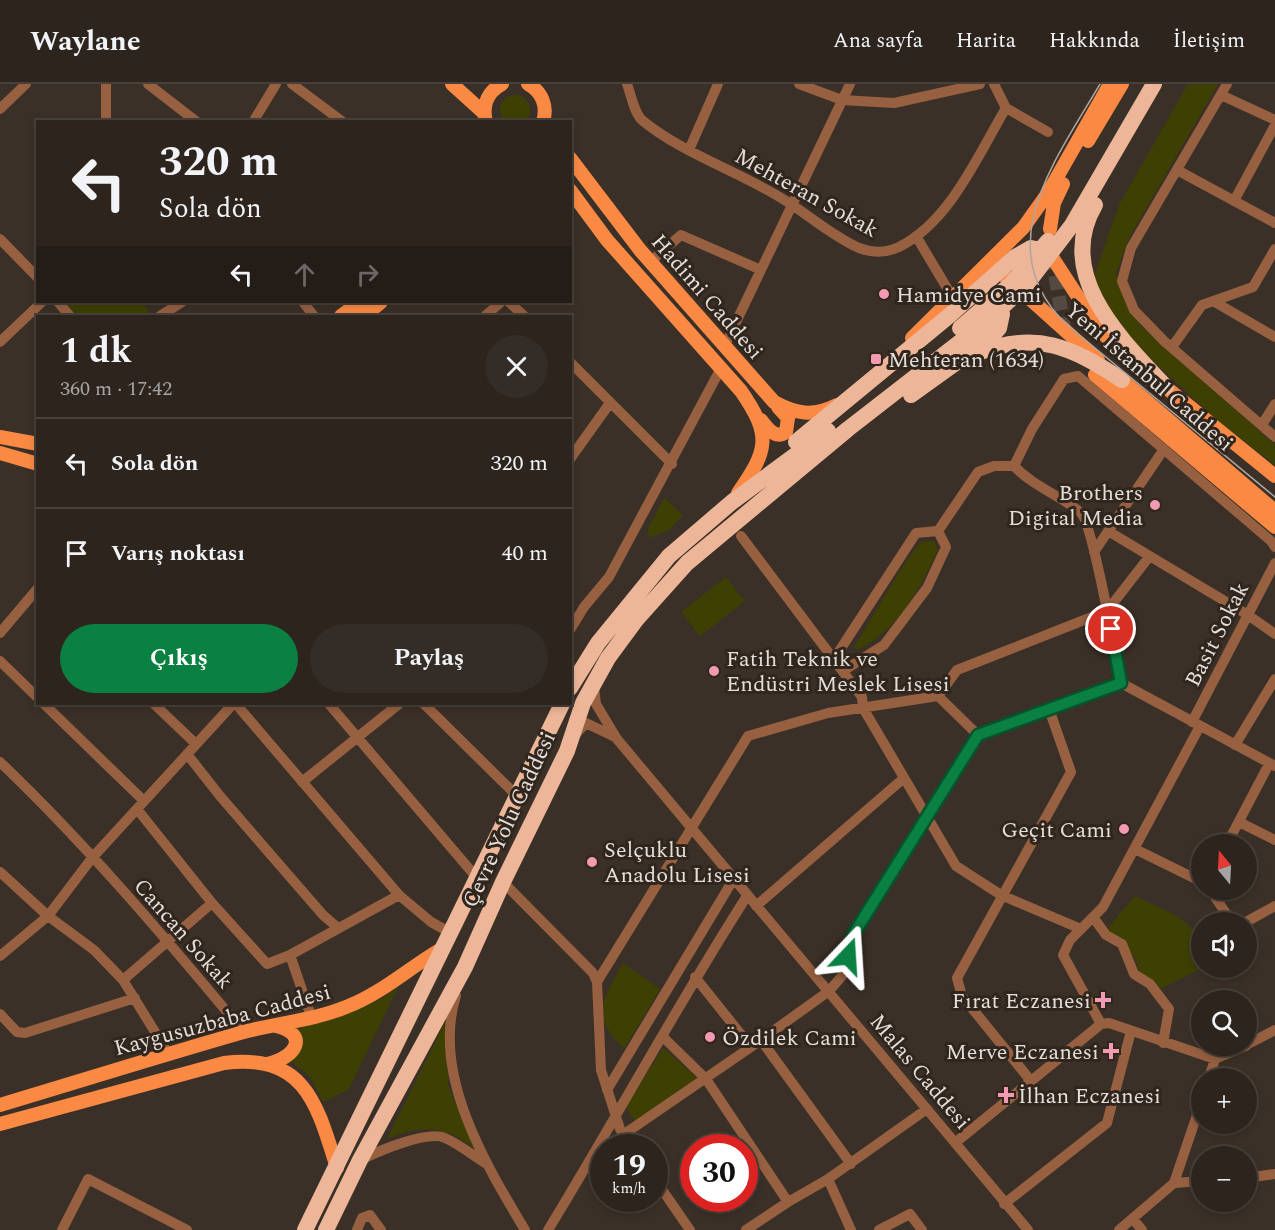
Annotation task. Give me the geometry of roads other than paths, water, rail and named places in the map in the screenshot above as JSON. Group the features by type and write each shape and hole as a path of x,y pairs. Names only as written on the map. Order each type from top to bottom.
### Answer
{"highway":[{"path":"844,417 960,329 1018,277 1064,219 1141,84"},
{"path":"572,680 598,643 669,556 732,502 762,471 987,321 1034,277 1072,225 1154,84"},
{"path":"1166,387 1121,338 1102,312 1086,276 1082,245 1089,216 1167,84"},
{"path":"844,417 891,362 948,310 1026,250 1036,247 1048,251"},
{"path":"744,514 798,480 960,360 995,333 1002,315 995,304 984,299 948,310"},
{"path":"960,360 1005,344 1035,342 1077,352 1122,380"},
{"name":"Çevre Yolu Caddesi","path":"326,1230 360,1160 465,967 503,882 567,751 583,703 595,680 636,620 667,584 744,514 844,417"},
{"name":"Çevre Yolu Caddesi","path":"305,1230 561,705"}],"main road":[{"path":"452,84 485,119"},
{"path":"485,119 490,94 502,84"},
{"path":"528,84 540,94 546,114"},
{"path":"546,84 546,114"},
{"path":"948,310 1023,228 1048,193 1110,84"},
{"path":"1050,229 1057,193 1122,84"},
{"name":"Hadimi Caddesi","path":"572,161 650,262 774,402 798,413 823,411 844,417"},
{"name":"Hadimi Caddesi","path":"572,193 607,240 741,391 758,416 762,434 762,456 732,502"},
{"name":"Yeni İstanbul Caddesi","path":"1048,251 1107,338 1132,363 1166,387 1275,476"},
{"name":"Yeni İstanbul Caddesi","path":"999,271 1055,324 1275,511"},
{"path":"342,315 359,303"},
{"path":"365,315 380,303"},
{"name":"Yeni İstanbul Caddesi","path":"1095,375 1275,527"},
{"path":"758,416 773,433 780,435 786,432 788,418 774,402"},
{"path":"0,437 36,444"},
{"path":"0,453 36,463"},
{"name":"Kaygusuzbaba Caddesi","path":"0,1105 168,1053 248,1031 312,1019 374,995 409,968 443,948"},
{"path":"267,1064 281,1061 291,1055 296,1046 293,1035 285,1028 273,1026"},
{"name":"Kaygusuzbaba Caddesi","path":"0,1124 224,1063 242,1061 267,1064 276,1066 295,1079 312,1099 337,1168"}],"street":[{"path":"0,109 26,84"},
{"path":"104,120 106,84"},
{"path":"148,84 194,120"},
{"path":"253,120 276,84"},
{"path":"292,84 340,120"},
{"name":"Mehteran Sokak","path":"627,84 640,120 689,150 793,206 834,234 860,248 878,253 898,248 916,236 952,197 1006,108"},
{"path":"689,150 718,84"},
{"path":"799,84 842,100 894,103 980,84"},
{"path":"724,345 850,84"},
{"path":"994,84 1006,108 1048,132"},
{"path":"1227,84 1131,248 1122,281 1134,310 1172,348 1275,437"},
{"path":"1221,95 1275,120"},
{"path":"1234,201 1275,125"},
{"path":"1177,170 1274,222"},
{"path":"650,262 681,235 761,270"},
{"path":"916,236 950,293 948,310"},
{"path":"0,239 36,274"},
{"path":"1172,348 1202,305 1253,287 1275,249"},
{"path":"1214,301 1275,337"},
{"path":"0,342 41,303"},
{"path":"58,303 69,315"},
{"path":"161,315 179,303"},
{"path":"304,303 313,315"},
{"path":"486,315 500,303"},
{"path":"510,303 523,315"},
{"path":"572,364 672,464"},
{"path":"572,627 609,577 672,464 720,370"},
{"path":"1014,466 1032,429 1064,379 1078,376 1271,541 1275,548"},
{"path":"572,456 610,403"},
{"path":"1262,425 1275,404"},
{"path":"1094,552 1164,449"},
{"path":"938,531 978,472 994,466 1014,466 1029,481 1083,514 1094,552 1121,683"},
{"path":"834,659 916,533 938,531"},
{"path":"843,671 884,645 927,588 946,547 938,531"},
{"path":"1108,531 1248,615 1275,634"},
{"path":"741,536 862,697 863,708 956,866 1001,895 1081,929"},
{"path":"597,982 748,736 828,712 938,696 957,670 1107,611 1149,557"},
{"name":"Basit Sokak","path":"1101,1024 1063,956 1070,940 1103,907 1135,849 1275,563"},
{"path":"0,633 36,589"},
{"path":"0,661 36,696"},
{"path":"1235,745 1275,679"},
{"name":"Malas Caddesi","path":"595,680 593,695 596,704 617,739 693,826 733,880 829,991 1004,1204 1028,1230"},
{"path":"503,882 593,973 597,982 601,1070 624,1134 706,1079 829,991 842,976 853,935 978,735 1121,683 1272,765 1232,834"},
{"path":"938,696 978,735"},
{"path":"45,705 141,805 212,903 267,964 290,955 399,895"},
{"path":"155,705 196,744"},
{"path":"0,956 48,916 92,858 234,705"},
{"path":"236,705 399,895 431,922 451,933"},
{"path":"330,705 477,878"},
{"path":"302,782 398,705"},
{"path":"425,705 516,795"},
{"path":"1031,1081 962,996 957,978 1071,772 1049,709"},
{"path":"567,751 579,729 586,723 617,739"},
{"path":"187,754 242,822 323,915 338,928"},
{"name":"Cancan Sokak","path":"0,762 37,797 169,943 238,1025 248,1031"},
{"path":"756,906 904,778"},
{"path":"1239,822 1275,840"},
{"path":"1135,849 1191,877"},
{"path":"0,872 48,916 94,950 123,980 168,1053"},
{"path":"607,1090 733,880"},
{"path":"548,1230 617,1119 695,977 747,896"},
{"path":"123,980 169,943 212,903"},
{"path":"1257,916 1275,906"},
{"path":"1093,917 1106,935 1122,944 1134,974 1150,984 1169,1009 1163,1043"},
{"path":"290,955 312,1019"},
{"path":"465,967 452,1006 453,1077 485,1163 525,1230"},
{"path":"695,977 751,1047"},
{"path":"0,1014 17,1032 25,1033 135,998"},
{"path":"955,1143 1101,1024 1109,1023 1215,1059 1222,1056"},
{"path":"1257,1039 1275,1030"},
{"path":"1004,1204 1107,1123 1131,1031"},
{"path":"662,1036 706,1079 788,1202"},
{"path":"761,1040 851,1164"},
{"path":"1212,1068 1215,1059"},
{"path":"746,1230 851,1164 927,1109"},
{"path":"1119,1230 1174,1183 1191,1133"},
{"path":"360,1160 379,1151 425,1137 444,1136 485,1163"},
{"path":"1257,1176 1275,1174"},
{"path":"62,1230 88,1179 187,1230"},
{"path":"828,1179 851,1230"},
{"path":"1174,1183 1191,1182"},
{"path":"668,1198 690,1230"},
{"path":"879,1230 910,1214 922,1230"},
{"path":"357,1230 362,1218 370,1215 381,1230"},
{"path":"1133,1219 1142,1230"}],"tunnel":[{"path":"1052,255 1065,334"}],"tram line":[{"path":"1100,84 1065,142 1037,203 1031,234 1032,264 1043,295 1066,324 1275,497"}],"place":[{"name":"Hamidye Cami","path":"884,294"},
{"name":"Mehteran (1634)","path":"876,359"},
{"name":"Brothers Digital Media","path":"1155,505"},
{"name":"Fatih Teknik ve Endüstri Meslek Lisesi","path":"714,671"},
{"name":"Geçit Cami","path":"1124,829"},
{"name":"Selçuklu Anadolu Lisesi","path":"592,862"},
{"name":"Fırat Eczanesi","path":"1103,1000"},
{"name":"Özdilek Cami","path":"710,1037"},
{"name":"Merve Eczanesi","path":"1111,1051"},
{"name":"İlhan Eczanesi","path":"1006,1095"}]}
